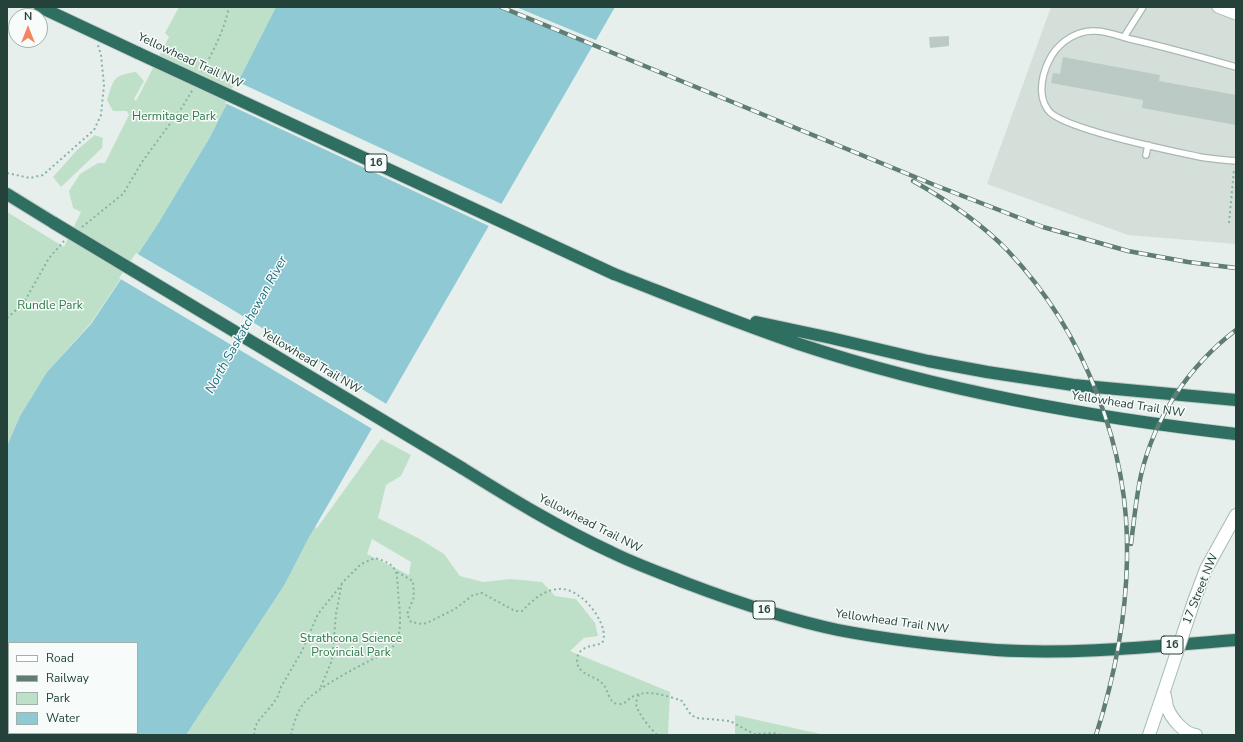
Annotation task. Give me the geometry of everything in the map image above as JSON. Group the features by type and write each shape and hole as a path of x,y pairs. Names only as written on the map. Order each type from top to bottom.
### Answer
{"highway":[{"name":"Yellowhead Trail NW","path":"40,7 614,274 710,312 799,344 877,367 976,392 1033,404 1145,422 1236,434"},
{"name":"Yellowhead Trail NW","path":"7,194 571,532 611,553 639,565 738,602 782,616 838,629 903,640 996,650 1095,650 1236,641"},
{"path":"710,312 928,361 987,372 1073,385 1236,400"}],"main road":[{"name":"17 Street NW","path":"1149,735 1206,569 1236,515"},
{"path":"1164,691 1168,708 1177,723 1190,734 1196,735"}],"street":[{"path":"1218,7 1236,14"}],"lane":[{"path":"1124,37 1143,7"},
{"path":"1236,67 1124,37 1095,31 1077,34 1065,41 1053,54 1045,68 1042,82 1043,98 1048,110 1061,120 1075,126 1201,157 1236,161"},
{"path":"1146,156 1148,145"}],"path":[{"path":"202,73 226,23 229,7"},
{"path":"7,173 30,178 43,174 94,130 101,115 104,76 98,45 88,30"},
{"path":"79,229 123,194 142,162 184,106 195,85"},
{"path":"1229,223 1236,161"},
{"path":"7,318 23,304 48,258 67,239"},
{"path":"254,735 255,727 278,696 281,687 302,651 318,614 342,583 361,564 375,558 389,562 397,572 413,581 414,597 407,614 411,622 416,624 427,623 455,609 473,595 482,593 515,611 522,611 537,596 547,591 560,589 575,593 590,606 603,626 605,635 602,643 595,646 588,646 579,653 576,658 577,666 582,672 602,683 607,689 612,701 616,704 625,703 632,696 639,694 672,697 682,701 691,715 697,718 730,722 753,734 782,735"},
{"path":"290,735 303,704 320,689 359,666 389,651 396,642 400,632 397,572"},
{"path":"320,689 332,660 336,614 342,583"},
{"path":"639,694 636,704 643,718 657,735"}],"shaded area":[{"path":"1051,7 1236,7 1236,244 1128,235 987,184"}],"green space":[{"path":"179,7 276,7 210,137 156,227 90,324 47,372 20,416 7,446 7,212 64,247 81,212 73,208 69,191 80,174 98,163 105,163 129,115 127,111 113,111 107,100 111,87 119,77 128,73 136,72 144,81 134,99 136,101 169,37 165,33"},
{"path":"95,135 103,138 102,148 61,187 53,177 78,149"},
{"name":"Strathcona Science Provincial Park","path":"381,439 411,455 401,476 386,485 378,518 418,538 444,554 460,576 483,582 511,579 542,582 555,596 576,599 595,623 598,636 584,638 570,651 670,692 668,735 186,735 285,584 315,527 317,528","holes":["372,539 411,562 409,575 367,554"]},
{"path":"735,715 825,735 735,735"}],"water":[{"name":"North Saskatchewan River","path":"276,7 615,7 307,541 285,584 186,735 7,735 7,446 20,416 47,372 91,324 156,227 210,137"}],"pier":[{"path":"500,7 516,7 598,41 595,47"},
{"path":"236,81 504,205 491,227 225,103"},
{"path":"136,253 228,307 388,405 374,430 119,278"}],"building":[{"path":"949,36 949,46 930,48 929,37"},
{"path":"1063,57 1160,75 1159,81 1236,95 1236,125 1142,108 1143,100 1051,83 1053,73 1060,74"}],"railway":[{"path":"501,7 937,186 1043,227 1128,251 1188,262 1236,268"},
{"path":"913,181 951,204 987,231 1008,251 1035,283 1059,317 1080,355 1097,394 1111,434 1120,476 1126,517 1126,581 1118,648 1096,735"},
{"path":"1131,544 1136,501 1141,475 1147,453 1155,433 1176,394 1189,376 1219,344 1236,330"}],"park label":[{"name":"Hermitage Park","path":"174,117"},
{"name":"Rundle Park","path":"50,306"}]}
